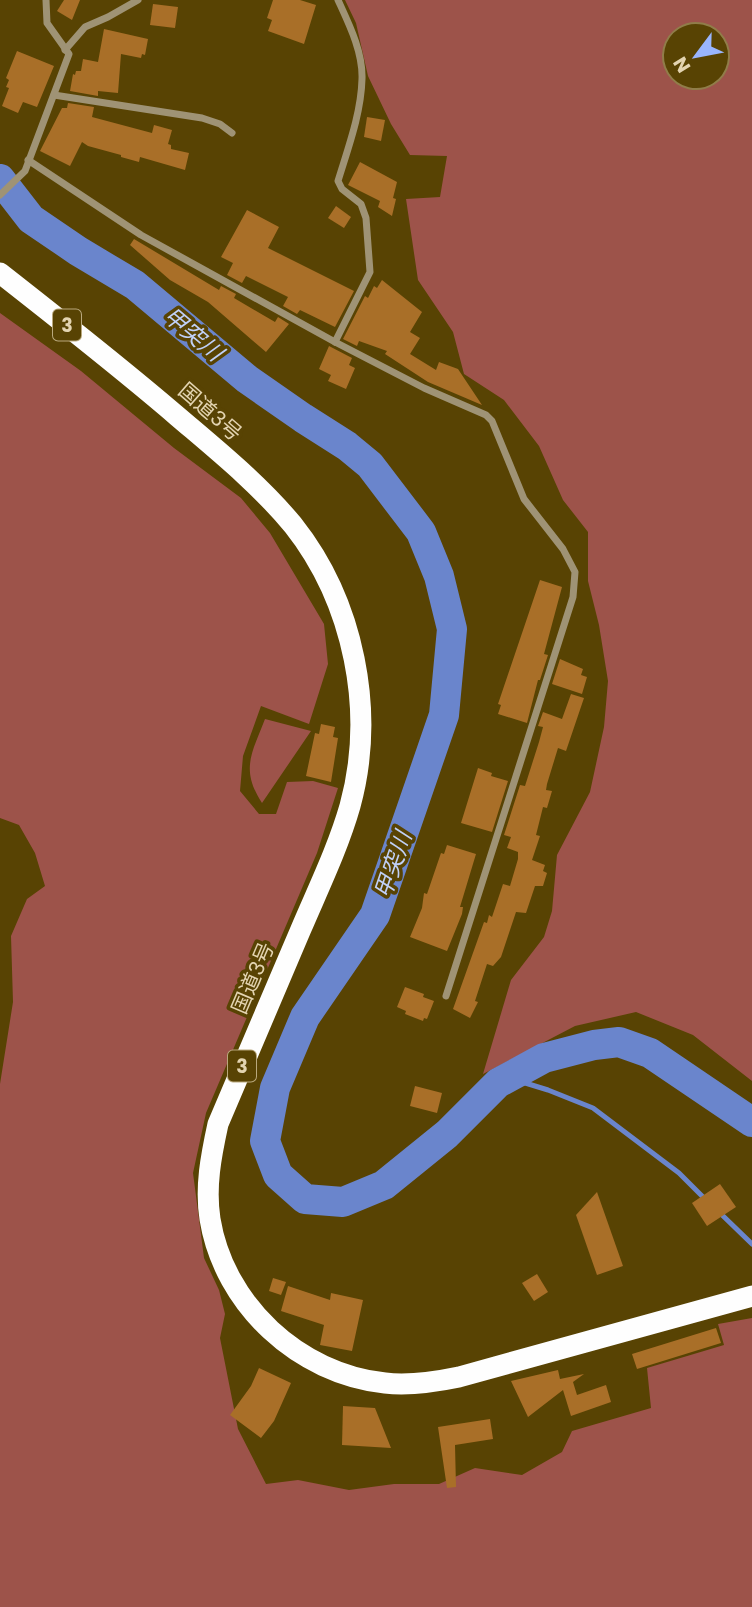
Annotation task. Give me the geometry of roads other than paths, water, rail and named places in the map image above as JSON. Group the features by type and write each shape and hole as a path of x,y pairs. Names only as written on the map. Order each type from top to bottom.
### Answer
{"highway":[{"name":"国道3号","path":"0,273 133,378 248,477 283,515 322,567 341,611 356,664 360,734 350,806 324,876 218,1124 208,1168 210,1218 224,1266 257,1317 295,1350 323,1367 350,1377 386,1383 423,1384 459,1377 752,1296"}],"street":[{"path":"0,195 24,171 69,54 47,23 45,0"},
{"path":"65,50 85,27 138,0"},
{"path":"335,342 370,272 366,218 361,204 342,189 338,181 358,113 362,76 353,32 338,0"},
{"path":"54,95 202,118 220,124 232,133"},
{"path":"28,160 141,235 335,342 424,388 486,415 492,421 524,499 563,549 575,572 569,611 446,996"}],"waterway":[{"name":"甲突川","path":"0,179 31,219 135,285 247,379 347,446 370,465 421,532 439,576 452,629 444,715 375,915 305,1017 275,1088 265,1141 278,1175 305,1199 343,1202 384,1185 447,1134 498,1083 544,1058 594,1045 619,1042 650,1053 752,1122"},
{"path":"509,1078 593,1108 679,1173 707,1201"},
{"path":"719,1212 752,1244"}]}
